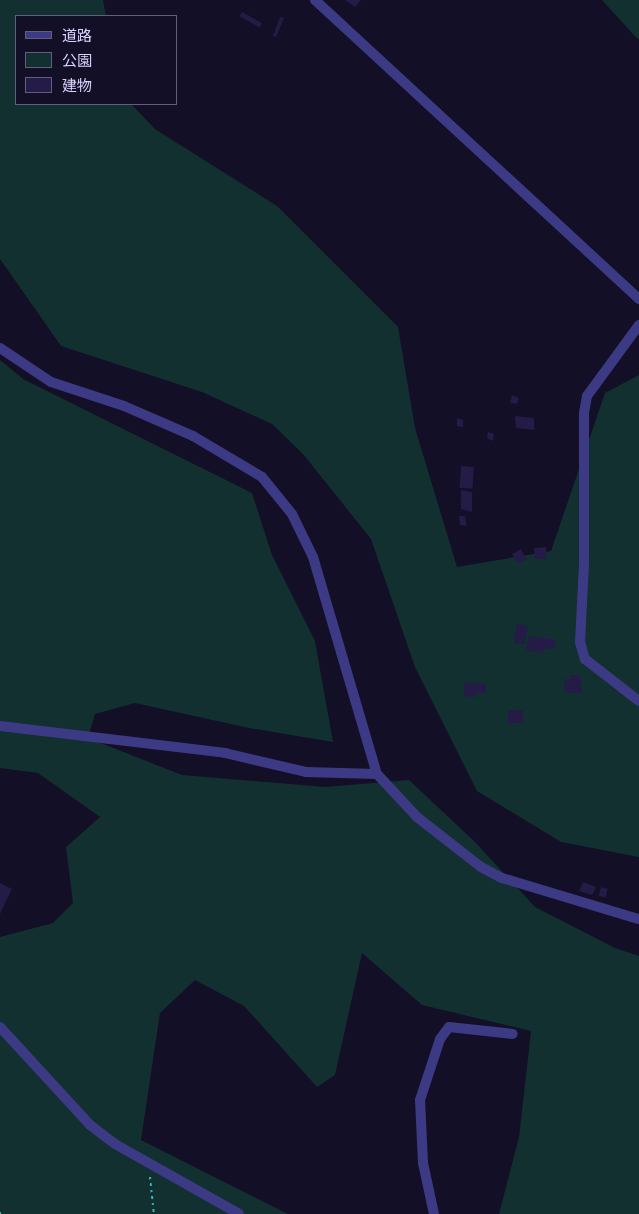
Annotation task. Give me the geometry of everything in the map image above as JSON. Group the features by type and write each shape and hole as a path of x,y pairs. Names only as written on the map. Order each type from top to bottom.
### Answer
{"street":[{"path":"315,0 639,299"},
{"path":"639,325 587,396 584,413 584,564 580,642 585,660 639,701"},
{"path":"0,348 51,382 124,406 193,436 270,484 292,514 313,557 377,774 417,817 481,867 502,878 639,919"},
{"path":"0,726 225,753 306,772 377,774"},
{"path":"0,1027 90,1125 149,1164 239,1214"},
{"path":"434,1214 423,1163 420,1100 440,1039 449,1027 514,1034"}],"path":[{"path":"149,1164 154,1214"}],"green space":[{"path":"0,0 103,0 106,15 15,15 15,105 132,105 155,129 277,206 398,327 415,428 457,567 551,551 605,393 639,375 639,857 561,842 477,791 415,667 371,539 303,454 272,424 202,392 61,346 0,259"},
{"path":"602,0 639,0 639,40 632,33"},
{"path":"0,360 23,379 252,493 272,555 315,641 333,742 249,728 135,703 95,714 88,738 182,775 325,787 409,780 475,842 535,907 615,948 639,956 639,1214 499,1214 519,1137 531,1031 422,1005 362,953 335,1075 317,1087 244,1006 195,980 160,1013 141,1140 288,1214 0,1214 0,937 53,923 73,903 66,847 100,817 38,773 0,768"}],"building":[{"path":"345,0 361,0 355,7"},
{"path":"242,12 262,23 260,28 240,16"},
{"path":"280,17 284,18 276,37 273,36"},
{"path":"512,395 519,398 517,404 510,403"},
{"path":"515,416 534,418 534,430 516,428"},
{"path":"457,418 463,420 463,427 457,426"},
{"path":"488,432 494,434 493,441 487,438"},
{"path":"461,466 474,467 472,489 459,488"},
{"path":"461,490 472,492 472,512 461,509"},
{"path":"459,516 465,516 467,526 460,525"},
{"path":"546,547 546,559 535,559 534,548"},
{"path":"521,549 527,560 518,563 512,554"},
{"path":"517,624 528,626 525,645 514,643"},
{"path":"529,636 556,640 554,649 544,648 543,653 526,650"},
{"path":"570,675 580,675 582,693 565,693 564,679 571,679"},
{"path":"465,682 486,684 486,693 477,692 476,697 464,696"},
{"path":"508,710 523,710 523,723 508,723"},
{"path":"583,882 596,887 592,895 579,891"},
{"path":"0,883 12,889 0,914"},
{"path":"601,887 608,889 605,898 599,896"}]}
